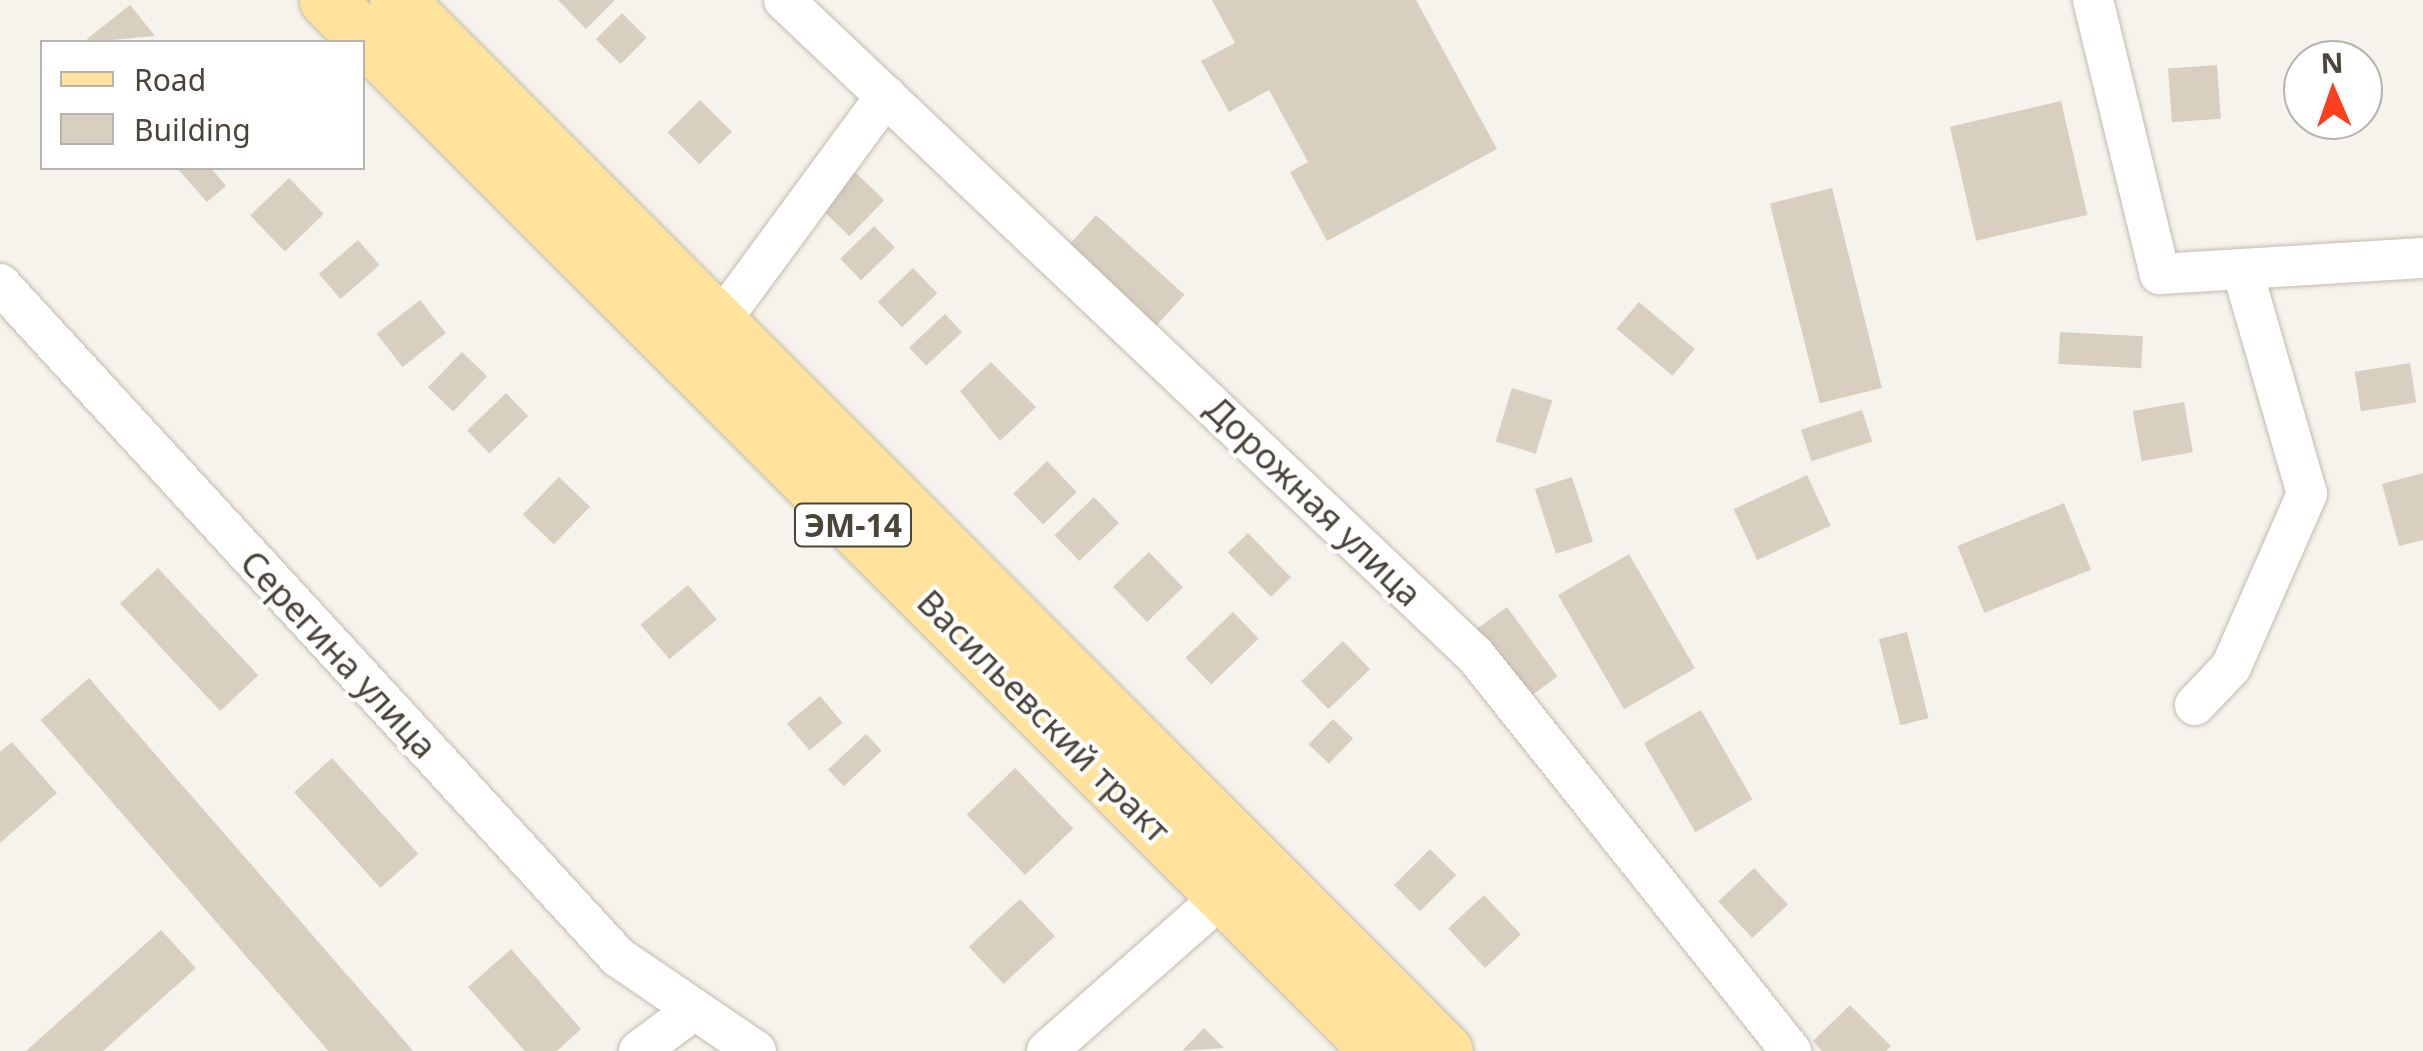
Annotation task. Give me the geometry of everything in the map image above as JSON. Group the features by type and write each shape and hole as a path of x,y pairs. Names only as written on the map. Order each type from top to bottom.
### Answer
{"main road":[{"name":"Васильевский тракт","path":"327,0 1379,1051"},
{"name":"Васильевский тракт","path":"397,0 1445,1051"}],"street":[{"name":"Дорожная улица","path":"784,0 1475,655 1791,1051"},
{"path":"2093,0 2160,274 2423,258"},
{"path":"719,323 886,96"},
{"path":"2195,705 2231,666 2307,494 2242,269"},
{"name":"Серегина улица","path":"0,284 618,956 690,1013 756,1051"},
{"path":"1047,1051 1224,896"},
{"path":"639,1051 690,1013"}],"building":[{"path":"558,0 615,0 586,29"},
{"path":"1212,0 1416,0 1497,149 1327,241 1290,172 1308,162 1269,90 1229,112 1201,61 1235,43"},
{"path":"130,5 155,36 111,40 87,39"},
{"path":"622,13 647,38 621,64 596,39"},
{"path":"2217,65 2221,119 2172,122 2168,68"},
{"path":"700,100 732,132 699,164 667,133"},
{"path":"2061,101 2087,215 1976,241 1950,127"},
{"path":"179,170 213,170 226,186 207,202"},
{"path":"854,171 884,200 849,236 819,207"},
{"path":"289,178 324,214 285,251 250,216"},
{"path":"1832,188 1882,388 1820,403 1770,203"},
{"path":"1096,215 1184,295 1156,327 1067,247"},
{"path":"874,226 895,248 861,280 840,259"},
{"path":"358,240 380,265 340,299 319,274"},
{"path":"913,268 937,293 902,327 878,302"},
{"path":"420,300 446,333 403,367 377,334"},
{"path":"1639,302 1695,349 1672,376 1617,329"},
{"path":"945,314 962,332 926,366 909,347"},
{"path":"2060,332 2143,336 2141,368 2058,364"},
{"path":"462,352 487,376 453,412 428,387"},
{"path":"991,362 1036,407 1000,441 960,391"},
{"path":"2410,363 2416,403 2361,411 2355,372"},
{"path":"1512,388 1552,400 1536,454 1496,442"},
{"path":"506,393 528,416 489,454 467,431"},
{"path":"2184,402 2193,452 2142,461 2133,411"},
{"path":"1862,410 1872,441 1811,461 1801,430"},
{"path":"1047,461 1077,492 1043,525 1013,494"},
{"path":"2423,473 2423,540 2399,546 2382,484"},
{"path":"1807,475 1831,526 1757,560 1734,509"},
{"path":"559,477 590,507 554,544 523,514"},
{"path":"1572,477 1593,542 1556,554 1535,489"},
{"path":"1094,497 1119,523 1079,561 1054,535"},
{"path":"2064,503 2091,570 1984,613 1957,546"},
{"path":"1248,533 1291,578 1271,597 1228,552"},
{"path":"1149,552 1183,587 1147,622 1113,587"},
{"path":"1629,554 1695,668 1624,709 1558,595"},
{"path":"158,568 258,676 220,711 120,603"},
{"path":"688,585 717,619 669,659 641,625"},
{"path":"1507,607 1558,677 1527,699 1476,629"},
{"path":"1233,612 1259,639 1211,684 1186,658"},
{"path":"1907,632 1929,718 1900,725 1879,639"},
{"path":"1343,641 1370,669 1328,709 1301,681"},
{"path":"89,678 413,1051 328,1051 41,720"},
{"path":"820,696 842,723 810,750 787,724"},
{"path":"1701,710 1752,799 1695,832 1644,743"},
{"path":"1333,719 1353,738 1329,764 1309,744"},
{"path":"866,734 882,751 844,786 828,769"},
{"path":"12,742 57,793 0,843 0,752"},
{"path":"332,758 418,854 380,888 294,792"},
{"path":"1015,768 1073,828 1025,875 967,815"},
{"path":"1430,849 1456,875 1420,911 1394,885"},
{"path":"1754,868 1788,905 1752,938 1718,901"},
{"path":"1484,895 1521,934 1485,968 1448,928"},
{"path":"1020,899 1055,936 1004,984 969,947"},
{"path":"161,930 196,968 103,1051 26,1051"},
{"path":"511,949 581,1029 557,1051 525,1051 468,987"},
{"path":"1850,1005 1891,1046 1886,1051 1822,1051 1813,1041"},
{"path":"1204,1028 1224,1048 1182,1051"}]}
